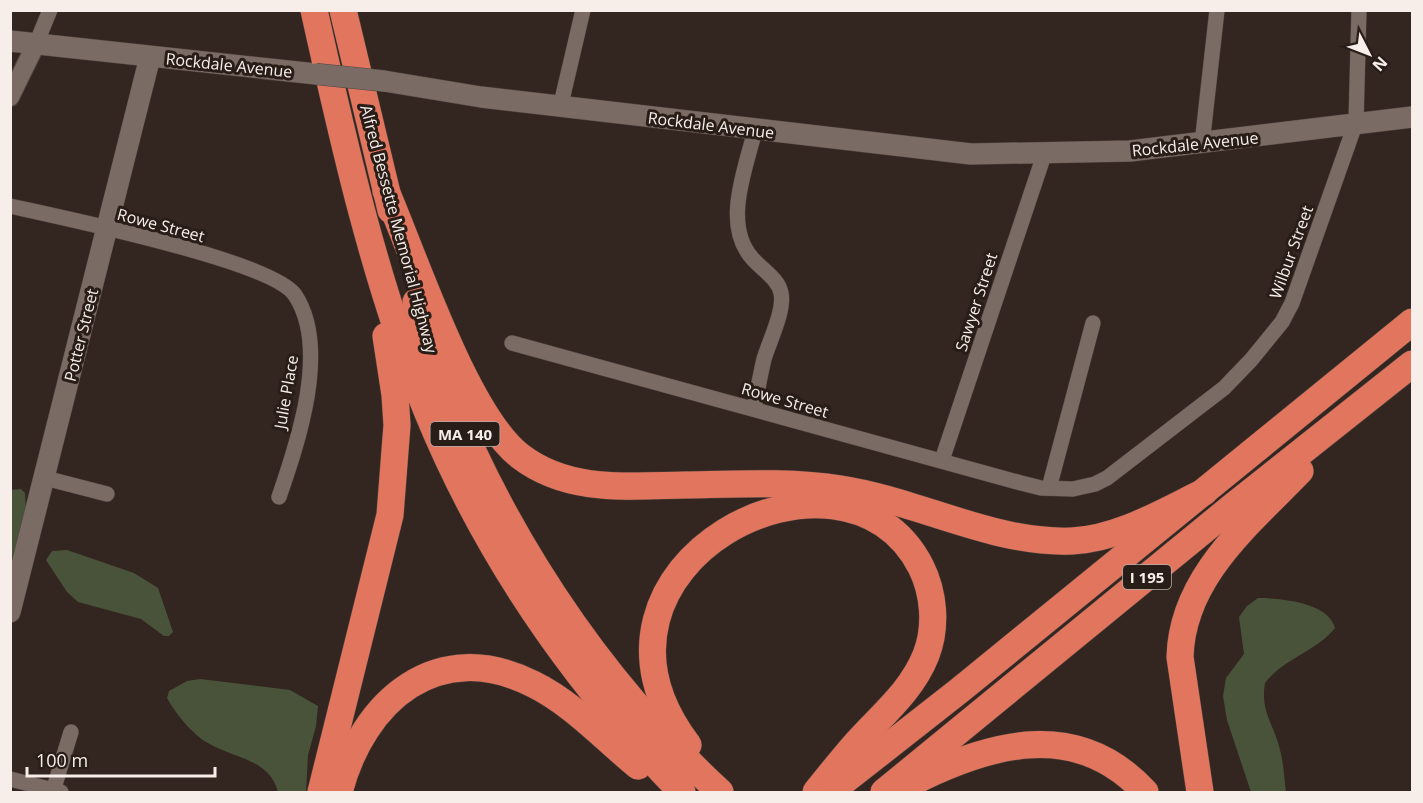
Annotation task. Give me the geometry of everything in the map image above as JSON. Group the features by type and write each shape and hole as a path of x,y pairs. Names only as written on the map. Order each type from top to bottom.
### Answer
{"highway":[{"name":"Alfred Bessette Memorial Highway","path":"314,10 370,237 427,411 459,482 521,594 568,662 621,726 682,792"},
{"name":"Alfred Bessette Memorial Highway","path":"343,10 386,191 437,366 469,442 503,510 538,571 605,665 671,745 720,792"},
{"path":"386,191 451,345 476,397 512,449 551,474 581,483 618,487 770,483 841,489 890,499 1003,533 1054,541 1083,539 1122,529 1203,492"},
{"path":"321,792 383,546 394,483 395,395 370,237"},
{"name":"I 195","path":"830,792 1413,322"},
{"name":"I 195","path":"884,792 1232,507 1413,364"},
{"path":"1200,792 1180,657 1183,626 1193,598 1208,572 1230,544 1373,396"},
{"path":"727,792 677,729 664,705 654,659 657,616 672,580 684,564 714,538 754,517 777,511 817,506 837,507 874,518 904,541 924,574 933,618 926,656 910,685 816,792"},
{"path":"339,792 358,744 390,699 418,679 434,673 465,668 493,670 535,685 674,792"},
{"path":"894,792 984,751 1014,745 1038,744 1062,747 1099,758 1125,773 1145,792"}],"main road":[{"name":"Rockdale Avenue","path":"10,41 384,81 481,97 561,104 755,130 947,152 1044,154 1130,152 1293,134 1356,122 1413,117"},
{"name":"Potter Street","path":"10,612 106,229 129,149 150,57"}],"street":[{"path":"10,97 50,10"},
{"path":"561,104 583,10"},
{"path":"1202,144 1217,10"},
{"name":"Wilbur Street","path":"1049,488 1084,487 1107,478 1210,399 1260,351 1282,322 1292,303 1356,122 1359,10"},
{"path":"754,409 765,359 781,306 782,292 774,279 751,257 740,237 739,200 755,130"},
{"name":"Sawyer Street","path":"942,460 1044,154"},
{"name":"Rowe Street","path":"10,206 247,267 281,282 294,295"},
{"name":"Julie Place","path":"279,497 292,456 312,361 306,320 294,295"},
{"path":"1049,488 1093,323"},
{"name":"Rowe Street","path":"512,343 1001,478 1049,488"},
{"path":"45,478 107,494"},
{"path":"10,779 57,791 71,732"}],"green space":[{"path":"21,489 25,493 26,509 11,576 11,490"},
{"path":"67,550 134,573 158,588 173,632 169,636 164,636 141,619 78,602 67,592 46,560 52,551"},
{"path":"1258,598 1278,599 1314,607 1331,619 1335,628 1319,643 1281,667 1265,683 1264,702 1281,755 1286,792 1251,792 1227,720 1223,696 1226,678 1244,654 1239,617 1247,606"},
{"path":"200,679 290,690 318,706 316,726 308,755 306,792 278,792 267,772 259,766 208,743 190,729 167,698 169,691 187,681"}]}
